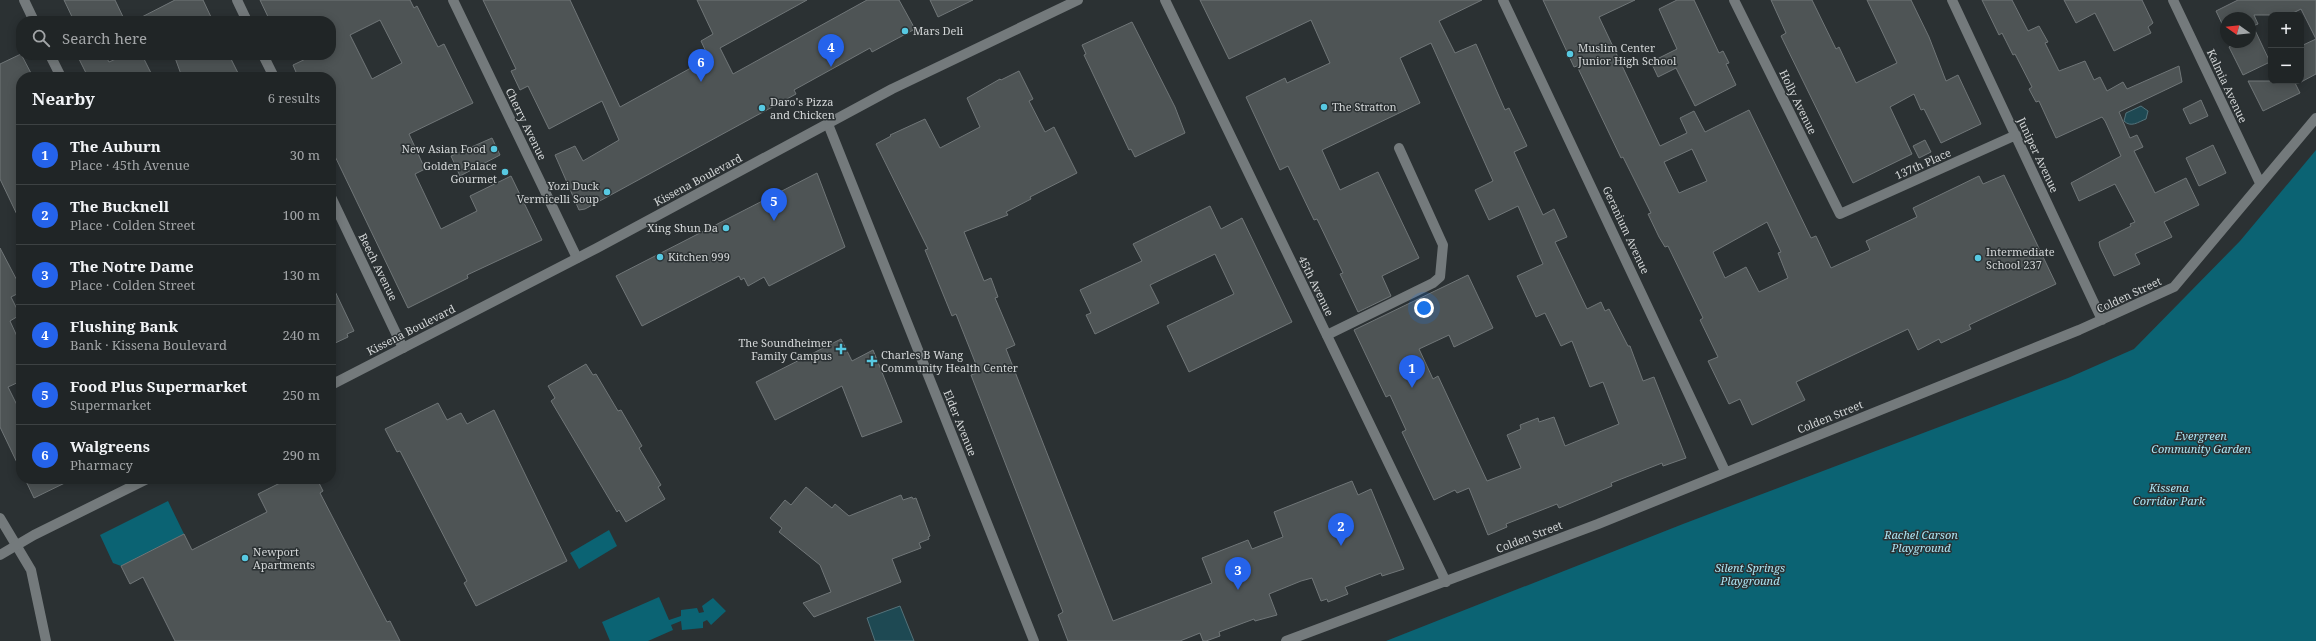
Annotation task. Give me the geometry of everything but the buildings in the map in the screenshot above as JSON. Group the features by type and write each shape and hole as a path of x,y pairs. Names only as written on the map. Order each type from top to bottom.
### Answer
{"street":[{"path":"24,0 32,16"},
{"path":"237,0 245,16"},
{"name":"Cherry Avenue","path":"453,0 577,258"},
{"name":"Kissena Boulevard","path":"336,382 577,258 938,65 1078,0"},
{"name":"45th Avenue","path":"1165,0 1446,582"},
{"name":"Geranium Avenue","path":"1503,0 1725,471"},
{"name":"Holly Avenue","path":"1734,0 1840,214"},
{"name":"Juniper Avenue","path":"1952,0 2102,320"},
{"name":"Kalmia Avenue","path":"2173,0 2260,183"},
{"path":"52,60 58,72"},
{"path":"266,60 272,72"},
{"name":"Colden Street","path":"1286,641 1446,582 1725,471 2102,320 2174,287 2316,118"},
{"name":"Elder Avenue","path":"828,124 1034,641"},
{"name":"137th Place","path":"1840,214 2016,135"},
{"path":"1327,335 1433,283 1440,277 1443,245 1399,148"},
{"name":"Beech Avenue","path":"336,207 403,348"},
{"path":"0,555 137,484"},
{"path":"0,518 15,546 31,570 46,641"}],"green space":[{"name":"Kissena Corridor Park","path":"2316,150 2316,641 1386,641 1683,524 2068,378 2134,349 2240,241"},
{"path":"168,501 184,534 121,566 113,563 100,535"},
{"path":"609,530 617,546 579,569 570,553"},
{"path":"659,597 669,620 681,616 681,610 697,608 699,613 704,612 702,606 713,598 726,611 711,625 707,620 703,622 703,628 682,630 681,621 671,625 673,630 648,641 610,641 602,622"}],"shaded area":[{"path":"2141,106 2148,111 2146,119 2132,124 2124,121 2126,113"},
{"path":"900,606 914,641 875,641 867,618"}],"place":[{"name":"Mars Deli","path":"905,31"},
{"name":"Muslim Center Junior High School","path":"1570,54"},
{"name":"Flushing Bank","path":"831,67"},
{"name":"Walgreens","path":"701,82"},
{"name":"The Stratton","path":"1324,107"},
{"name":"Daro's Pizza and Chicken","path":"762,108"},
{"name":"New Asian Food","path":"494,149"},
{"name":"Golden Palace Gourmet","path":"505,172"},
{"name":"Yozi Duck Vermicelli Soup","path":"607,192"},
{"name":"Food Plus Supermarket","path":"774,221"},
{"name":"Xing Shun Da","path":"726,228"},
{"name":"Kitchen 999","path":"660,257"},
{"name":"Intermediate School 237","path":"1978,258"},
{"name":"The Soundheimer Family Campus","path":"841,349"},
{"name":"Charles B Wang Community Health Center","path":"872,361"},
{"name":"The Auburn","path":"1412,388"},
{"name":"The Bucknell","path":"1341,546"},
{"name":"Newport Apartments","path":"245,558"},
{"name":"The Notre Dame","path":"1238,590"}],"park label":[{"name":"Evergreen Community Garden","path":"2201,442"},
{"name":"Rachel Carson Playground","path":"1921,541"},
{"name":"Silent Springs Playground","path":"1750,574"}]}
